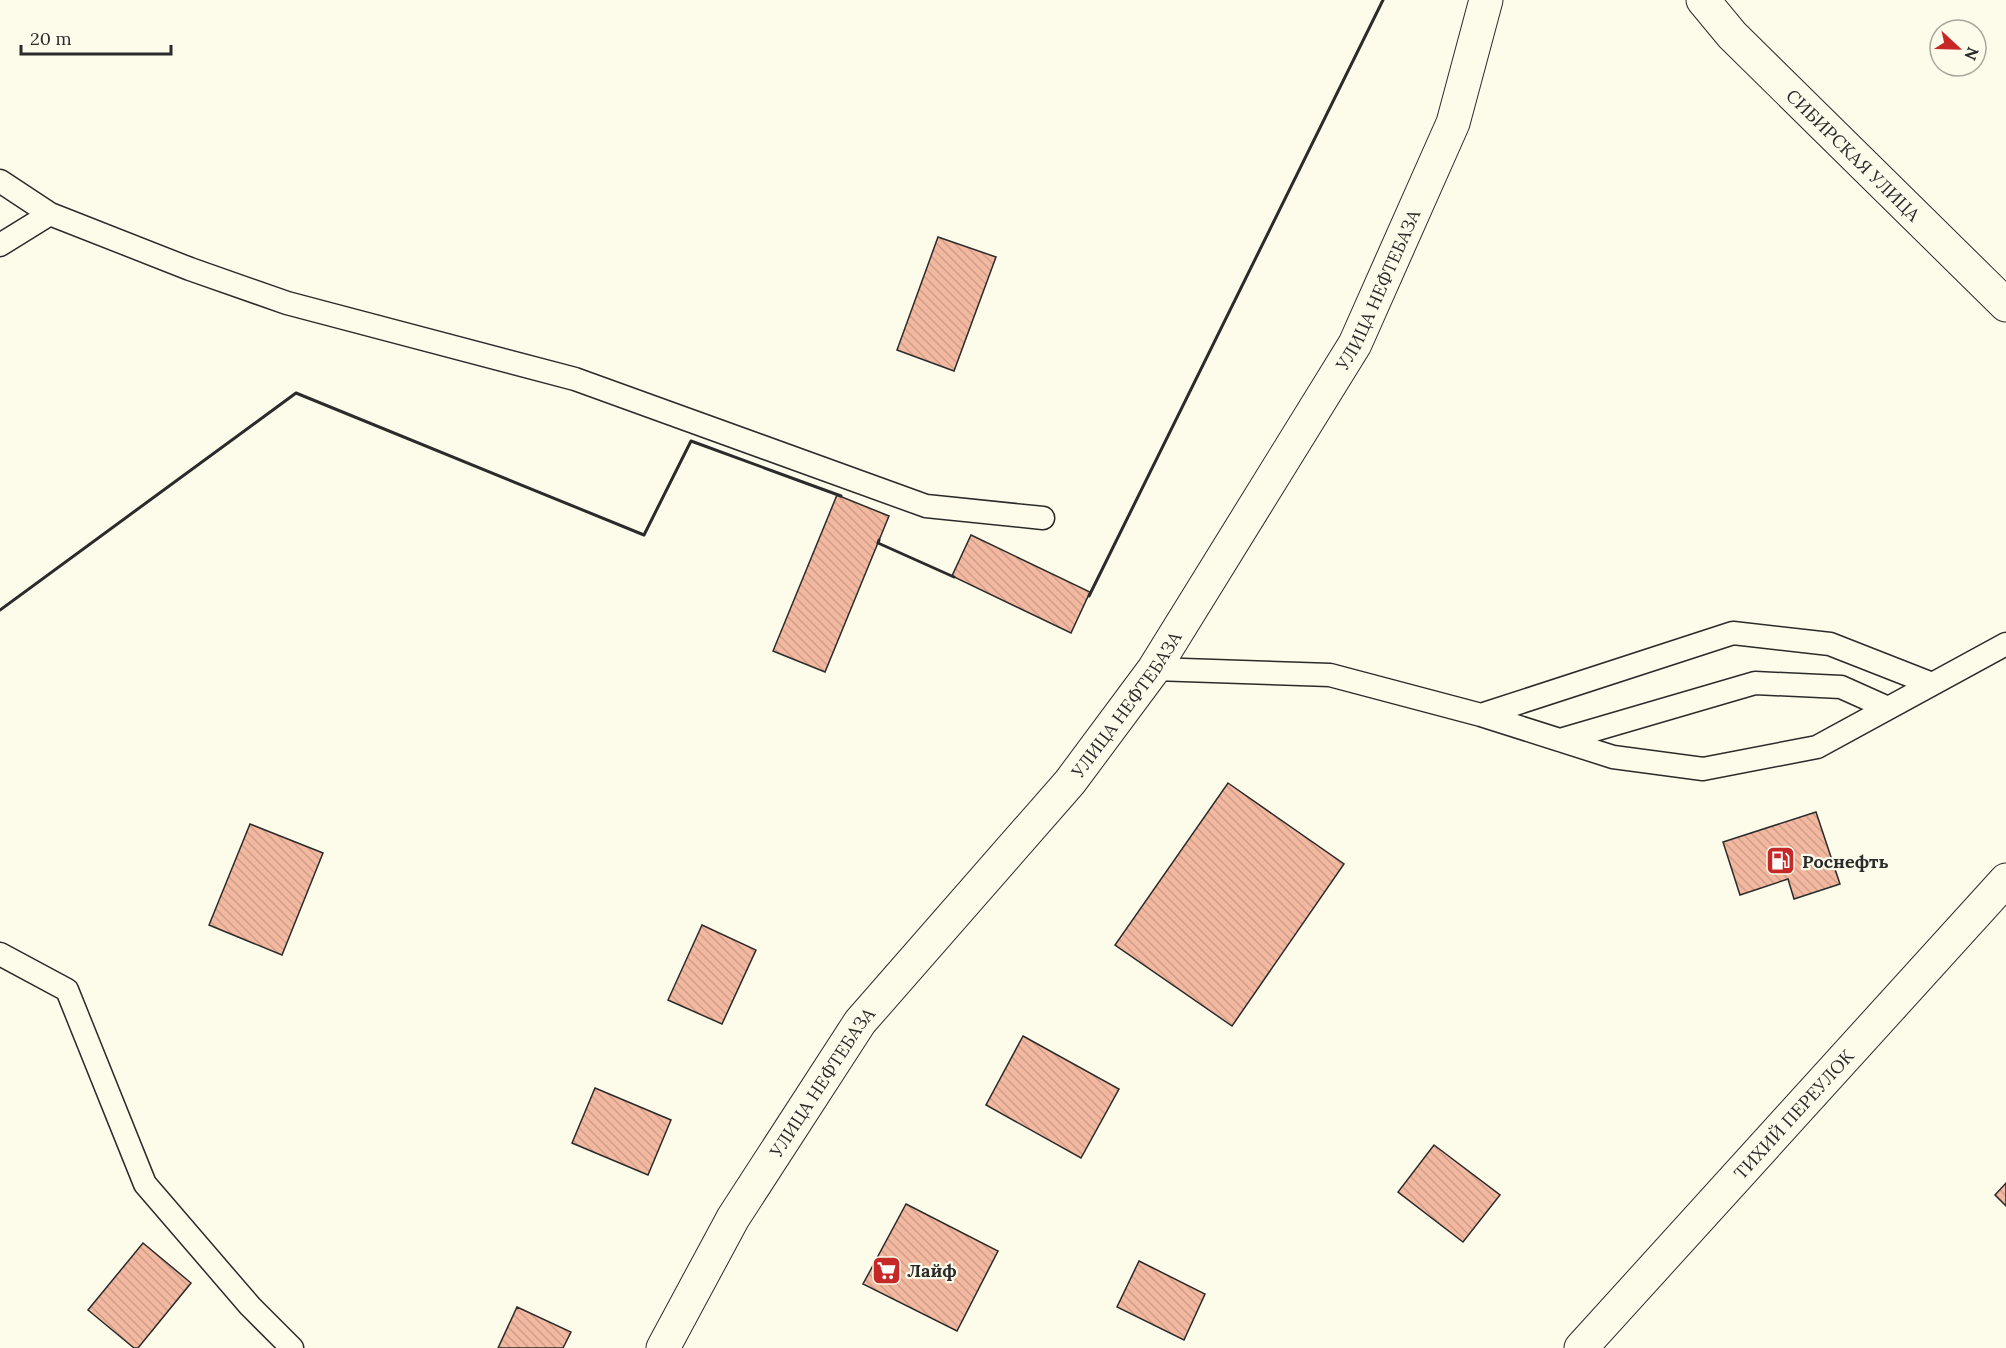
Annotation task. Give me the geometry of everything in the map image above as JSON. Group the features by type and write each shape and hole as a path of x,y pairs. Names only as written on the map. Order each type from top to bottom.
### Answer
{"main road":[{"name":"УЛИЦА НЕФТЕБАЗА","path":"663,1348 733,1218 860,1022 1070,782 1154,669 1355,344 1453,123 1486,0"},
{"name":"СИБИРСКАЯ УЛИЦА","path":"1703,0 1732,35 2006,305"},
{"name":"ТИХИЙ ПЕРЕУЛОК","path":"1581,1348 2006,880"}],"lane":[{"path":"0,181 50,214 190,269 287,303 575,380 926,506 1043,519"},
{"path":"0,245 50,214"},
{"path":"1481,715 1733,633 1830,644 1932,684"},
{"path":"1154,669 1330,675 1481,715 1613,757 1702,769 1817,747 2006,644"},
{"path":"1560,740 1755,683 1841,687 1888,708"},
{"path":"0,954 67,990 145,1184 249,1306 292,1348"}],"building":[{"path":"938,237 996,257 954,371 897,350"},
{"path":"837,495 889,516 825,672 773,651"},
{"path":"971,535 1090,592 1071,633 952,576"},
{"path":"1228,783 1344,864 1232,1026 1115,945"},
{"name":"Роснефть","path":"1816,812 1840,884 1794,899 1788,879 1740,895 1723,842"},
{"path":"250,824 323,853 282,955 209,925"},
{"path":"702,925 756,950 722,1024 668,1000"},
{"path":"1023,1036 1119,1089 1081,1158 986,1105"},
{"path":"595,1088 671,1120 648,1175 572,1143"},
{"path":"1434,1145 1500,1195 1463,1242 1398,1192"},
{"path":"2006,1183 2006,1206 1995,1195"},
{"path":"906,1204 998,1251 957,1331 863,1284"},
{"path":"143,1243 191,1283 138,1348 134,1348 88,1310"},
{"path":"1139,1261 1205,1294 1184,1340 1117,1307"},
{"path":"517,1307 571,1332 563,1348 498,1348"}],"wall":[{"path":"1089,596 1383,0"},
{"path":"0,610 296,393 644,535 691,441 841,496"},
{"path":"879,540 878,543 954,577"}],"place":[{"name":"Роснефть","path":"1781,861"},
{"name":"Лайф","path":"886,1270"}]}
